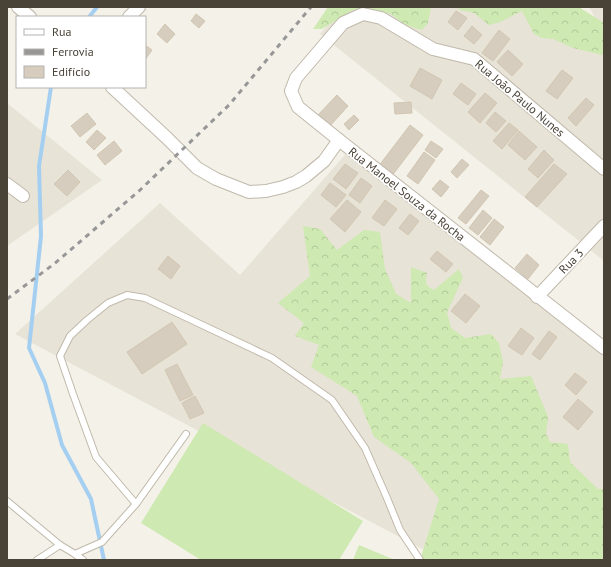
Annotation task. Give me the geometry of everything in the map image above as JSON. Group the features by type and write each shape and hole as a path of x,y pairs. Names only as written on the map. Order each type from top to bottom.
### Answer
{"street":[{"path":"18,7 29,16"},
{"path":"130,16 139,7"},
{"name":"Rua João Paulo Nunes","path":"339,140 298,107 291,91 296,78 343,23 363,14 381,18 433,49 474,59 604,169"},
{"name":"Rua Manoel Souza da Rocha","path":"113,88 197,168 216,179 249,192 266,191 296,182 324,161 339,140 604,348"},
{"path":"7,184 23,196"},
{"name":"Rua 3","path":"538,296 604,226"}],"lane":[{"path":"136,504 96,457 60,356 70,336 87,320 108,303 127,295 145,298 272,358 332,400 365,448 400,530 420,560"},
{"path":"75,554 102,542 136,504 186,434"},
{"path":"7,501 60,545 83,560"},
{"path":"37,560 60,545"}],"shaded area":[{"path":"343,7 545,7 604,45 604,261 320,34"},
{"path":"589,7 604,7 604,33"},
{"path":"7,103 102,180 7,246"},
{"path":"350,149 604,348 604,560 443,560 15,334 160,203 240,275"}],"green space":[{"path":"328,7 431,7 428,23 422,30 405,25 391,14 372,9 353,10 322,29 313,29"},
{"path":"457,7 579,7 604,23 604,53 602,55 573,48 553,39 542,38 534,34 522,11 500,22 489,25 474,13 460,10"},
{"path":"303,226 320,229 337,250 364,230 380,232 385,269 396,294 411,303 411,267 427,273 426,283 434,290 459,269 463,278 447,312 451,328 465,338 491,334 499,343 503,362 500,379 531,376 548,417 546,434 550,442 568,444 570,462 598,489 604,489 604,560 420,560 439,499 411,463 374,437 357,396 311,367 319,345 295,336 304,323 278,303 310,276"},
{"path":"203,423 363,521 339,560 201,560 141,523"},
{"path":"359,545 395,560 353,560"}],"building":[{"path":"456,11 467,18 458,30 448,22"},
{"path":"196,14 205,21 199,28 191,21"},
{"path":"165,24 175,34 167,43 157,34"},
{"path":"472,26 482,35 474,44 464,36"},
{"path":"499,30 510,39 493,61 482,53"},
{"path":"146,46 152,50 146,59"},
{"path":"508,50 523,64 512,76 497,62"},
{"path":"420,68 442,80 432,99 410,86"},
{"path":"562,70 573,78 557,99 546,91"},
{"path":"461,83 476,94 468,105 453,94"},
{"path":"485,93 497,103 480,123 468,112"},
{"path":"337,95 348,106 329,127 317,116"},
{"path":"586,98 594,105 576,126 568,118"},
{"path":"411,102 412,113 395,114 394,103"},
{"path":"495,112 506,121 496,132 486,123"},
{"path":"87,113 96,124 80,137 71,126"},
{"path":"354,115 359,120 349,130 344,124"},
{"path":"509,123 518,130 502,149 493,141"},
{"path":"410,125 423,135 391,177 378,167"},
{"path":"97,130 106,138 94,150 86,142"},
{"path":"519,131 537,147 525,160 508,145"},
{"path":"114,141 122,151 105,165 97,155"},
{"path":"431,141 443,149 436,158 425,150"},
{"path":"544,150 554,160 538,178 528,169"},
{"path":"424,152 435,160 418,184 407,176"},
{"path":"462,159 469,165 457,178 451,172"},
{"path":"345,164 358,173 346,189 333,179"},
{"path":"554,164 567,174 537,207 525,197"},
{"path":"68,170 80,182 67,196 54,184"},
{"path":"361,178 372,186 360,203 349,195"},
{"path":"440,180 449,187 441,197 432,189"},
{"path":"330,183 346,195 336,207 321,195"},
{"path":"481,190 489,196 466,224 458,218"},
{"path":"347,200 361,212 345,232 330,219"},
{"path":"385,200 397,209 384,226 372,218"},
{"path":"483,210 492,218 478,235 469,228"},
{"path":"410,214 419,221 408,235 399,228"},
{"path":"494,219 504,227 490,245 480,237"},
{"path":"437,251 453,264 446,272 430,259"},
{"path":"527,254 539,265 528,279 515,268"},
{"path":"168,256 180,266 171,279 158,269"},
{"path":"465,294 480,306 466,323 451,311"},
{"path":"172,322 187,344 142,374 127,352"},
{"path":"521,328 534,338 522,355 508,346"},
{"path":"549,331 557,337 540,360 532,354"},
{"path":"177,364 193,395 180,401 165,370"},
{"path":"575,373 587,382 576,395 565,385"},
{"path":"195,396 204,413 190,419 182,403"},
{"path":"578,399 593,412 578,430 563,417"}],"waterway":[{"path":"90,16 97,7"},
{"path":"51,88 39,166 41,236 29,348 45,383 62,445 91,499 104,560"}],"railway":[{"path":"7,299 54,264 139,191 229,105 311,7"}]}
